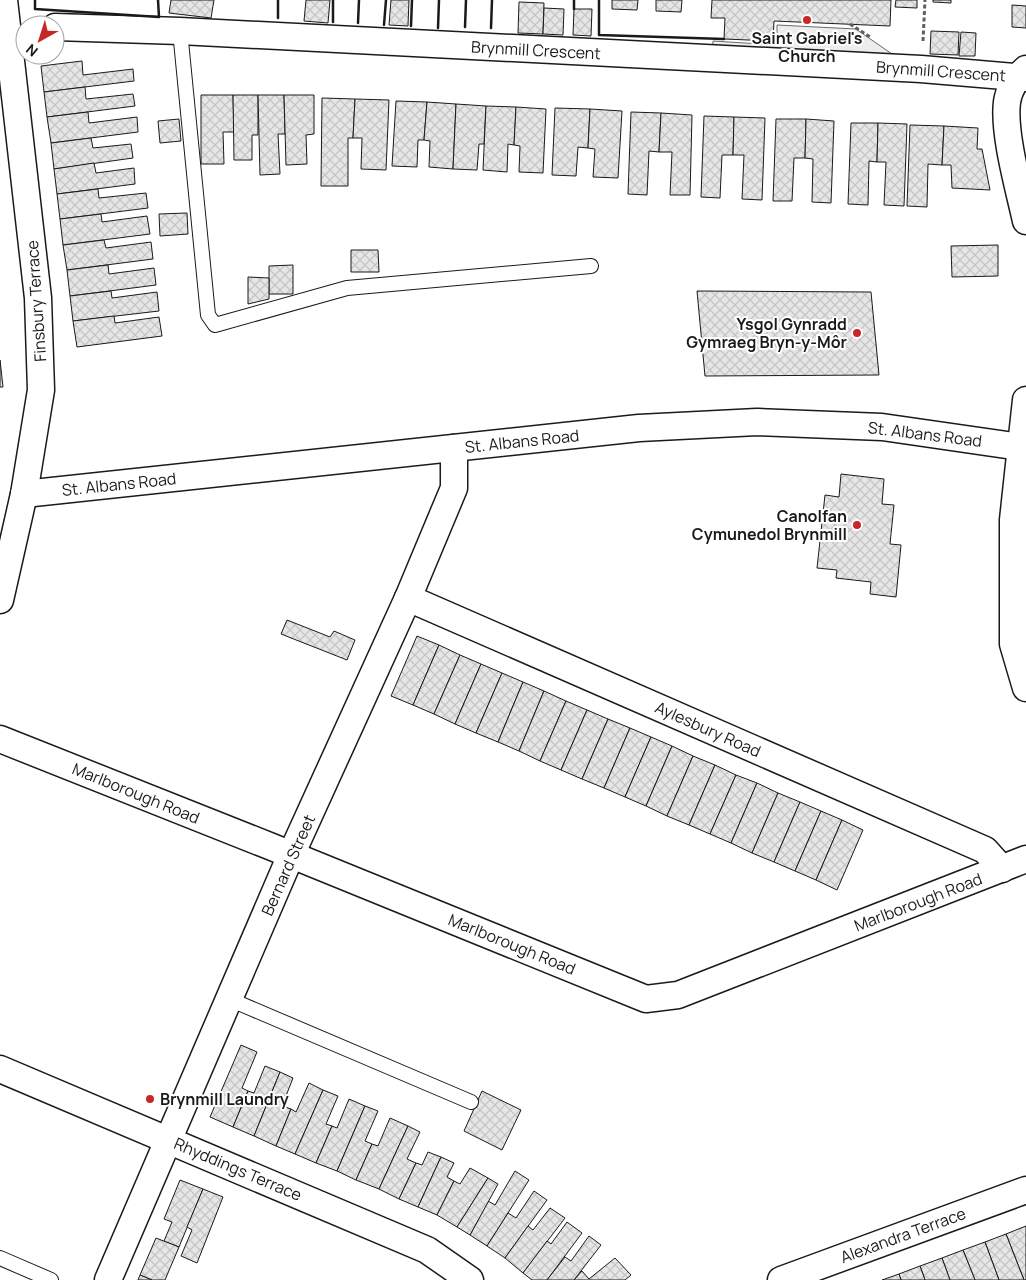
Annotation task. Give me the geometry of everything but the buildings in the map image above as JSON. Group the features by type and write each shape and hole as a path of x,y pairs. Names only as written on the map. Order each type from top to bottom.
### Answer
{"street":[{"name":"Finsbury Terrace","path":"0,600 24,494 41,390 38,298 12,17"},
{"name":"Brynmill Crescent","path":"65,27 180,31 1023,74"},
{"path":"1023,74 1007,101 1008,134 1026,221"},
{"path":"1026,400 1013,520 1013,644 1026,688"},
{"name":"St. Albans Road","path":"24,494 639,428 757,422 882,427 1020,447"},
{"name":"Bernard Street","path":"108,1280 291,855 408,598 454,488 454,448"},
{"name":"Aylesbury Road","path":"408,598 985,850 1002,869"},
{"name":"Marlborough Road","path":"0,739 646,999 678,995 1026,859"},
{"name":"Rhyddings Terrace","path":"0,1069 169,1139 427,1250 470,1280"},
{"name":"Alexandra Terrace","path":"780,1280 1026,1190"}],"lane":[{"path":"180,31 208,315 215,325 347,288 591,266"},
{"path":"230,999 471,1102"},
{"path":"0,1258 51,1280"}],"path":[{"path":"921,69 925,0"}],"shaded area":[{"path":"777,25 856,29 902,61 712,56 713,41 777,45"}],"wall":[{"path":"35,0 35,9 159,17 158,0"},
{"path":"278,0 278,18"},
{"path":"333,0 333,22"},
{"path":"358,23 359,0"},
{"path":"384,25 386,0"},
{"path":"411,26 412,0"},
{"path":"438,28 439,0"},
{"path":"465,27 466,0"},
{"path":"491,28 492,0"},
{"path":"574,0 574,9"},
{"path":"599,0 599,35 724,39"}],"place":[{"name":"Saint Gabriel's Church","path":"807,20"},
{"name":"Ysgol Gynradd Gymraeg Bryn-y-Môr","path":"857,333"},
{"name":"Canolfan Cymunedol Brynmill","path":"857,525"},
{"name":"Brynmill Laundry","path":"150,1099"}]}
